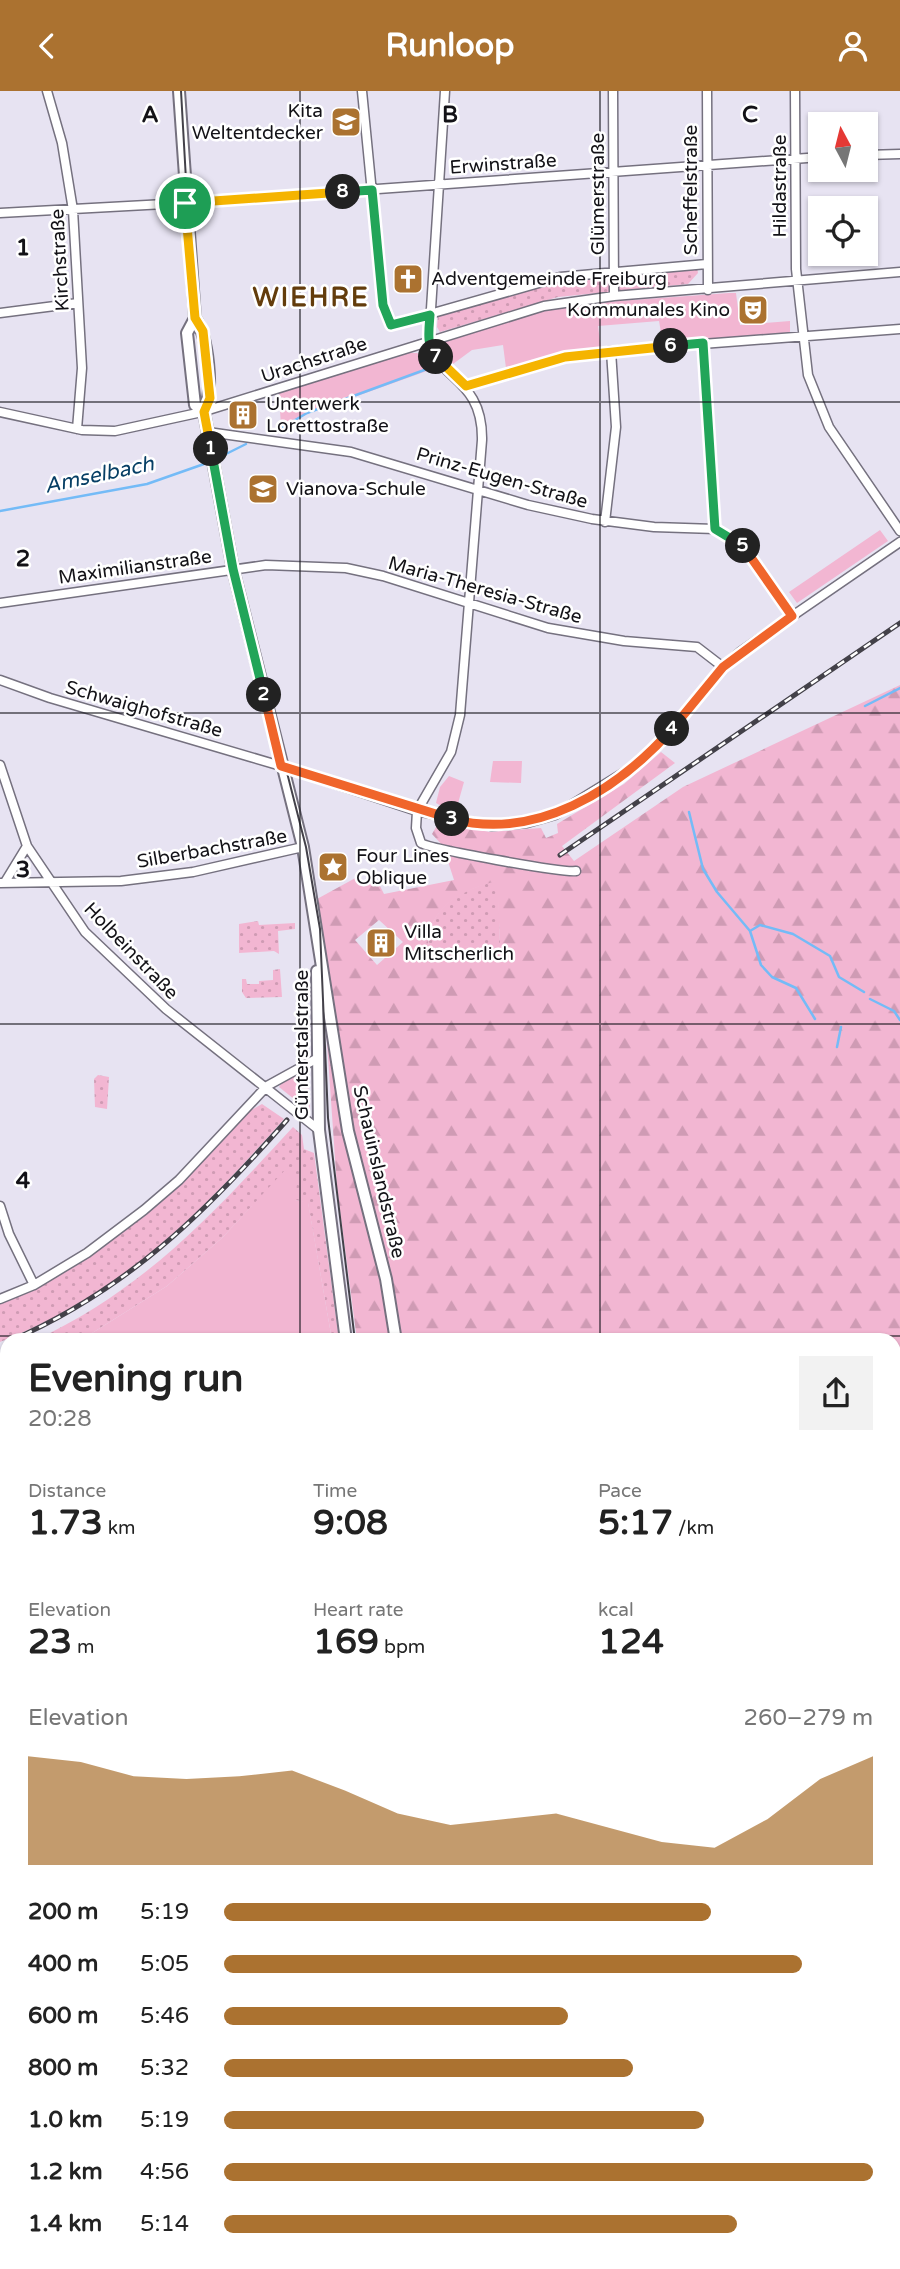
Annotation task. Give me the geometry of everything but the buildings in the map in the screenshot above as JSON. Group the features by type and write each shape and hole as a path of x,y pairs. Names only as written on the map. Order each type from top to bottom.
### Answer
{"main road":[{"name":"Günterstalstraße","path":"179,91 195,318 203,331 210,398 204,412 233,569 303,847 328,1011"},
{"name":"Günterstalstraße","path":"195,318 187,333 195,405 204,412"},
{"name":"Günterstalstraße","path":"319,960 316,1059 319,1130"},
{"name":"Schauinslandstraße","path":"328,1011 348,1131 386,1279 395,1333"},
{"path":"319,1130 344,1333"}],"street":[{"name":"Kirchstraße","path":"47,91 62,143 73,210 82,368 77,429"},
{"path":"362,91 383,305 391,325 560,277 613,270 707,264"},
{"path":"445,91 429,340 432,353 466,386 481,415 478,489 457,734 446,761 417,811 417,835 427,847 556,871 576,871"},
{"name":"Glümerstraße","path":"613,91 614,296"},
{"name":"Scheffelstraße","path":"707,91 708,290"},
{"name":"Hildastraße","path":"795,91 797,282 808,375 830,427 900,531"},
{"path":"878,155 900,154"},
{"name":"Erwinstraße","path":"0,213 186,203 808,158"},
{"name":"Urachstraße","path":"0,412 77,429 115,431 204,412 516,313 614,296 900,272"},
{"path":"0,313 78,303"},
{"path":"466,386 565,357 900,328"},
{"path":"703,343 715,529"},
{"path":"605,522 616,428 611,351"},
{"name":"Prinz-Eugen-Straße","path":"208,432 330,447 559,513 605,522 715,529 742,544 792,616"},
{"name":"Schwaighofstraße","path":"0,680 50,698 281,766 417,811 492,825 527,823 567,809 633,767 660,743 723,667 900,542"},
{"name":"Maria-Theresia-Straße","path":"233,569 266,565 346,568 383,576 469,604 586,635 697,647 723,667"},
{"name":"Maximilianstraße","path":"0,603 233,569"},
{"name":"Holbeinstraße","path":"0,765 27,846 85,932 142,988 319,1130"},
{"path":"2,883 27,846"},
{"name":"Silberbachstraße","path":"2,883 121,881 193,872 303,847"},
{"path":"0,1299 34,1285 86,1253 145,1210 179,1180 267,1086 316,1059"},
{"path":"0,1206 9,1234 34,1285"}],"green space":[{"path":"697,267 698,273 688,284 558,297 440,332 437,327 438,314 561,279"},
{"path":"736,293 740,325 790,321 790,333 663,344 659,321 598,326 601,348 571,351 506,368 503,345 472,350 453,364 446,363 435,351 439,341 541,311 605,302"},
{"path":"408,353 417,353 438,367 307,414 281,427 279,393"},
{"path":"880,530 888,541 797,603 789,592"},
{"path":"900,685 900,1333 356,1333 337,1187 317,899 359,876 365,883 377,880 384,894 454,880 443,846 432,834 439,822 490,832 541,828 546,838 558,833 557,824 624,784 661,752 675,763 562,846 574,861 683,787","holes":["497,881 500,943 428,950 429,936 439,913 459,896","379,920 403,942 377,965 355,940"]},
{"path":"493,761 522,761 521,783 490,782"},
{"path":"449,776 464,782 455,814 436,803 440,787"},
{"path":"498,880 500,944 428,950 433,922 448,903 471,889"},
{"path":"258,921 259,925 295,923 295,929 278,931 279,954 274,951 239,953 239,924"},
{"path":"280,969 282,997 246,998 242,992 242,979 246,979 247,984 259,984 259,981 273,980 273,970"},
{"path":"307,1071 310,1111 279,1087 285,1078"},
{"path":"98,1075 109,1077 107,1109 95,1107 94,1079"},
{"path":"262,1104 284,1119 221,1188 156,1249 121,1276 44,1323 21,1333 0,1333 0,1303 37,1288 147,1211 246,1113"},
{"path":"293,1127 302,1135 304,1149 314,1153 338,1333 331,1333 308,1203 293,1197 252,1206 223,1237 167,1286 92,1333 49,1333 110,1298 144,1273 234,1191"},
{"path":"285,1170 297,1184 295,1200 308,1202 331,1333 92,1333 167,1286 223,1237"}],"waterway":[{"name":"Amselbach","path":"280,429 307,413 427,369"},
{"name":"Amselbach","path":"226,454 246,444"},
{"name":"Amselbach","path":"0,511 147,484 204,464"},
{"path":"865,706 900,688"},
{"path":"689,812 703,869 717,892 750,931 761,965 772,977 796,988 815,1019"},
{"path":"750,931 760,925 793,934 830,956 839,977 864,992"},
{"path":"870,999 894,1011 900,1020"},
{"path":"837,1047 841,1027"}],"tram line":[{"path":"181,91 190,251 206,409 235,569 306,847 320,929 328,1118 354,1333"}],"railway":[{"path":"560,855 900,623"},
{"path":"27,1333 91,1298 161,1247 225,1187 287,1120"}],"place":[{"name":"Kita Weltentdecker","path":"346,122"},
{"name":"Adventgemeinde Freiburg","path":"408,279"},
{"name":"Kommunales Kino","path":"753,310"},
{"name":"Unterwerk Lorettostraße","path":"243,415"},
{"name":"Vianova-Schule","path":"263,489"},
{"name":"Four Lines Oblique","path":"333,867"},
{"name":"Villa Mitscherlich","path":"381,943"}],"district":[{"name":"WIEHRE","path":"311,297"}],"route":[{"path":"372,190 383,305 391,325 430,315 429,340 432,353 466,386 565,357 703,343 715,529 742,544 792,616 723,667 660,743 633,767 579,803 555,815 527,823 480,825 417,811 281,766 233,569 204,412 210,398 203,331 195,318 185,203 372,190"}]}
